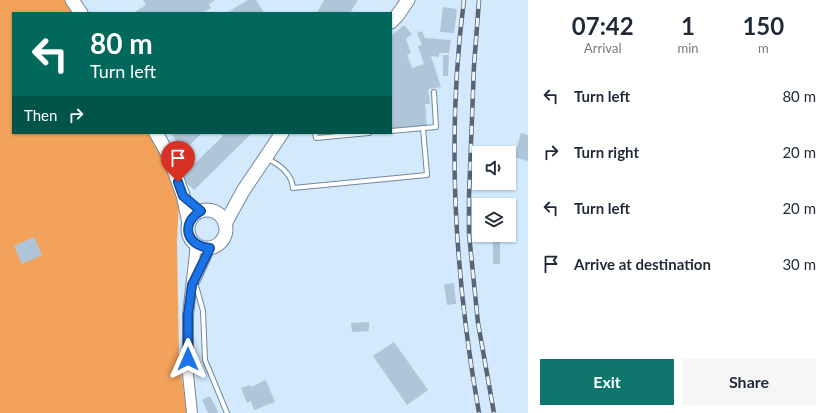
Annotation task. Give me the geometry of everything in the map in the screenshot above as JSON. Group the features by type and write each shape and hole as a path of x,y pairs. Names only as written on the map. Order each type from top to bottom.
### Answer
{"main road":[{"path":"72,0 80,12"},
{"path":"392,21 408,0"},
{"path":"157,134 168,154 183,196 189,223 188,232 191,239 202,247 210,248 217,245 223,240 226,230 225,224 220,215 214,211 204,211 183,196"},
{"path":"225,224 243,191 281,134"},
{"path":"189,223 194,215 230,201 243,191"}],"street":[{"path":"192,413 188,374 188,314 193,282 196,244"},
{"path":"193,282 210,248"}],"lane":[{"path":"392,131 436,127 434,92"},
{"path":"266,158 283,168 292,182 293,188 427,175 423,128"},
{"path":"315,134 316,138 358,134"},
{"path":"193,282 203,311 205,360 227,413"}],"shaded area":[{"path":"0,0 69,0 77,12 12,12 12,134 152,134 165,159 179,199 177,243 179,359 187,413 0,413"}],"building":[{"path":"143,0 215,0 209,4 211,8 204,12 135,12 146,5"},
{"path":"248,0 256,0 263,12 228,12"},
{"path":"324,0 358,0 351,12 318,12"},
{"path":"443,7 457,9 454,33 440,32"},
{"path":"404,25 412,34 406,39 411,53 407,55 412,68 424,64 418,46 422,45 417,33 422,31 425,38 451,40 449,53 439,53 439,57 431,56 441,87 428,89 430,104 425,104 427,126 392,129 392,35"},
{"path":"443,55 449,55 448,76 443,76"},
{"path":"521,133 528,135 528,161 516,158 516,150"},
{"path":"172,134 201,134 182,152 191,167 223,136 221,134 251,134 194,190 181,177 170,149 177,142"},
{"path":"34,237 42,255 22,264 14,246"},
{"path":"493,242 500,242 500,264 493,264"},
{"path":"454,283 456,304 447,305 444,284"},
{"path":"369,322 369,331 352,332 351,323"},
{"path":"394,342 428,390 407,405 373,356"},
{"path":"266,380 275,402 254,410 251,401 247,403 241,388 250,385 251,387"},
{"path":"210,396 218,412 217,413 208,413 202,400"}],"railway":[{"path":"464,0 458,52 455,103 456,207 464,311 479,413"},
{"path":"479,0 474,66 469,234 478,323 494,413"}],"route":[{"path":"178,182 183,196 201,211 194,215 189,223 188,232 191,239 202,247 210,248 192,285 188,314 188,359"}]}
